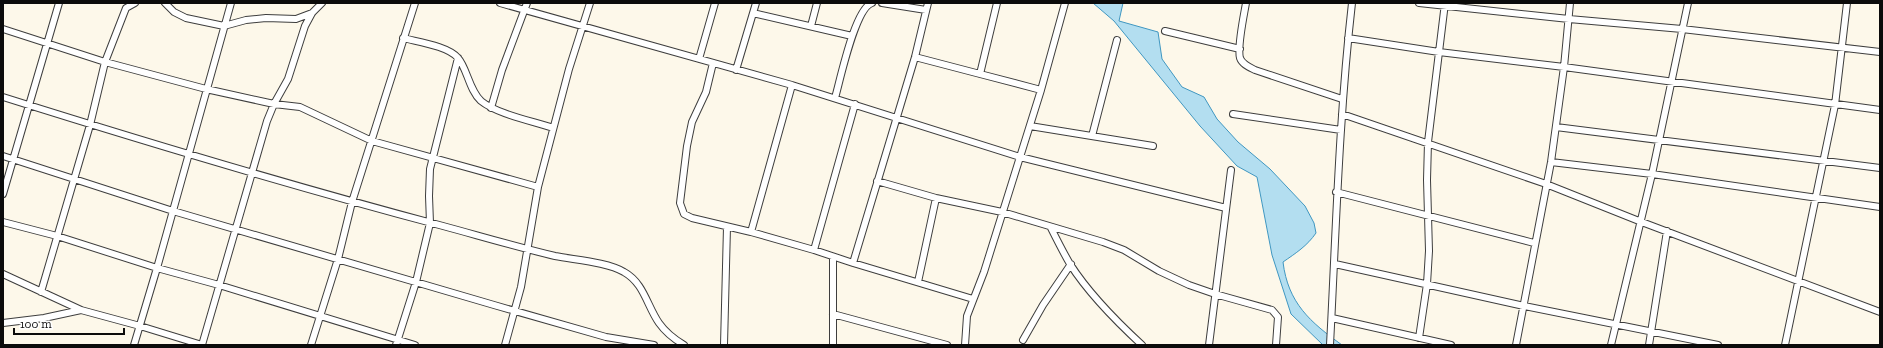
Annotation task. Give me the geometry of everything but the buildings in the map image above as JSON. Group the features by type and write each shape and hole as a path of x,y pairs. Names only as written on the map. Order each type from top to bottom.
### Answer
{"street":[{"path":"3,194 59,3"},
{"path":"41,292 90,125 105,62 126,8 135,3"},
{"path":"134,345 158,268 206,89 231,3"},
{"path":"311,345 338,259 352,202 415,3"},
{"path":"500,3 792,85 1020,157 1226,208"},
{"path":"491,108 502,70 527,3"},
{"path":"505,345 515,311 529,249 538,187 553,128 590,3"},
{"path":"699,59 715,3"},
{"path":"736,70 756,3"},
{"path":"811,26 817,3"},
{"path":"835,98 852,36 864,8 872,3"},
{"path":"882,3 926,10"},
{"path":"853,264 915,57 928,3"},
{"path":"980,74 997,3"},
{"path":"965,345 967,316 984,272 1030,126 1065,3"},
{"path":"1246,3 1240,49 1240,58 1242,62 1254,70 1342,98"},
{"path":"1330,345 1335,264 1336,192 1342,98 1352,3"},
{"path":"1419,3 1445,4 1569,19 1682,29 1880,52"},
{"path":"1516,345 1534,243 1551,162 1564,67 1570,3"},
{"path":"1611,345 1639,221 1652,174 1670,82 1688,3"},
{"path":"1785,345 1835,105 1847,3"},
{"path":"167,4 174,12 186,18 224,26 260,19 296,19 312,13 323,4"},
{"path":"1419,338 1427,284 1428,142 1445,4"},
{"path":"3,274 81,310 202,345 252,172 274,104 288,79 302,32 312,13"},
{"path":"753,13 852,36"},
{"path":"3,29 105,62 206,89 274,104 300,107 372,141 538,187"},
{"path":"1165,31 1240,49"},
{"path":"404,38 446,50 458,58 476,95 491,108 553,128"},
{"path":"1348,38 1439,52 1564,67 1880,110"},
{"path":"1092,136 1117,40"},
{"path":"915,57 1041,90"},
{"path":"397,342 416,282 430,223 429,196 433,158 458,58"},
{"path":"713,63 706,92 696,113 690,131 680,203 682,212 688,217 751,232 814,250 853,264 973,299"},
{"path":"751,232 792,85"},
{"path":"3,97 90,125 352,202 529,249 614,268 626,273 643,291 659,323 669,335 684,345"},
{"path":"814,250 855,104"},
{"path":"1233,114 1341,130"},
{"path":"1342,114 1428,142 1546,184 1639,221 1880,312"},
{"path":"1030,126 1153,146"},
{"path":"1556,127 1880,168"},
{"path":"3,156 173,211 622,343 654,345"},
{"path":"1551,162 1652,174 1880,208"},
{"path":"1208,345 1230,170"},
{"path":"877,181 936,198 1002,212 1051,228 1103,242 1124,250 1159,271 1215,294 1275,312 1278,320 1276,345"},
{"path":"1336,192 1534,243"},
{"path":"918,282 936,198"},
{"path":"3,222 57,236 158,268 219,285 397,342 415,345"},
{"path":"724,345 727,227"},
{"path":"1051,228 1071,264 1107,310 1142,345"},
{"path":"1649,345 1666,231"},
{"path":"833,257 834,345"},
{"path":"1023,340 1043,305 1071,264"},
{"path":"1335,264 1524,306 1616,323 1718,345"},
{"path":"3,323 44,318 81,310"},
{"path":"833,314 946,345"},
{"path":"1332,318 1451,345"}],"water":[{"path":"1093,3 1123,3 1119,21 1158,32 1162,59 1182,87 1204,97 1217,119 1238,142 1270,169 1305,206 1314,223 1316,233 1305,246 1283,262 1286,276 1295,300 1302,310 1320,328 1342,345 1323,345 1291,314 1272,255 1257,177 1237,166 1200,126 1114,21"}]}
